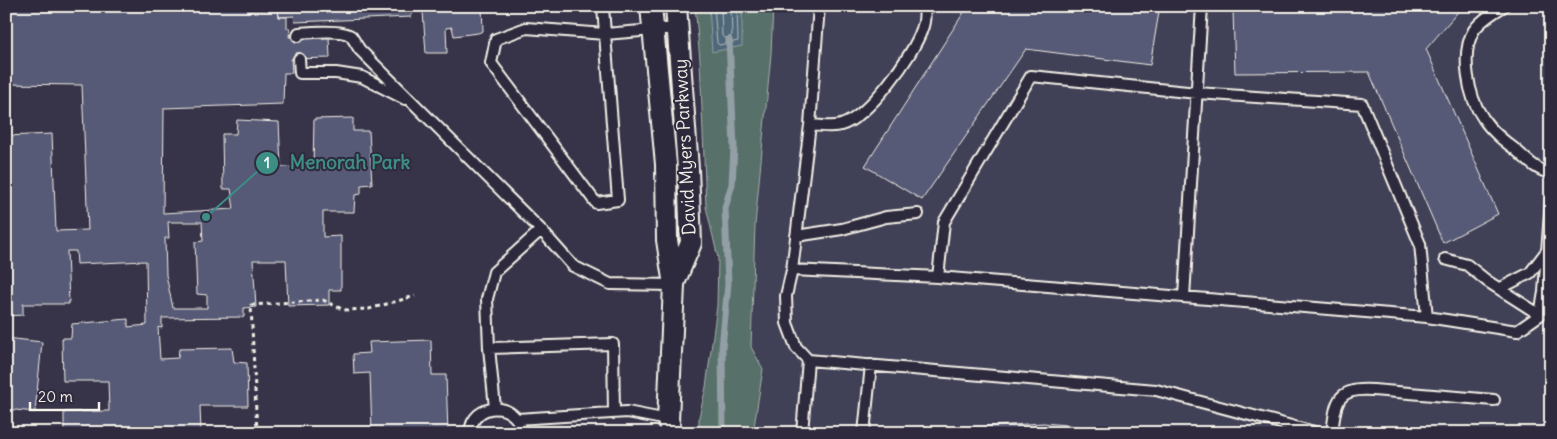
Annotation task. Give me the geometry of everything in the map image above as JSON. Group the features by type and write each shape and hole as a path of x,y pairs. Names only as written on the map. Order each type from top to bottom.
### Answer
{"street":[{"name":"David Myers Parkway","path":"651,6 666,164 667,240 674,285 665,428"},
{"name":"David Myers Parkway","path":"674,285 691,243 688,169 676,6"}],"lane":[{"path":"603,6 605,34 618,200 596,203 491,63 496,39 526,28 605,34 677,28"},
{"path":"819,6 810,125 792,270 786,296 787,323 796,347 808,360 1156,390 1318,433"},
{"path":"810,125 842,125 853,120 864,111 911,52 922,29 924,6"},
{"path":"1184,297 1202,6"},
{"path":"1504,6 1483,21 1476,28 1470,39 1468,51 1470,89 1474,104 1484,120 1500,138 1536,168 1551,172"},
{"path":"298,36 299,33 344,32 350,36 360,50 541,230 573,266 610,284 674,285"},
{"path":"299,59 300,73 336,73 362,77 413,102"},
{"path":"938,277 944,222 1031,76 1197,92 1362,104 1420,244 1427,317"},
{"path":"792,270 938,277 1427,317 1518,331 1540,315 1544,292 1551,199"},
{"path":"796,236 842,229 886,217 918,214"},
{"path":"495,408 489,348 487,299 494,272 541,230"},
{"path":"1499,289 1530,273 1547,252"},
{"path":"1446,259 1467,265 1499,289 1540,315"},
{"path":"489,348 613,344 614,413"},
{"path":"802,433 808,360"},
{"path":"864,433 871,365"},
{"path":"1332,433 1336,405 1345,393 1353,390 1494,400"},
{"path":"470,433 474,421 479,414 495,408 511,412 521,426 522,433"},
{"path":"517,419 627,412 665,428"}],"path":[{"path":"257,433 251,305 323,300 344,310 369,309 415,296"}],"shaded area":[{"path":"750,6 1551,6 1551,433 722,433"}],"green space":[{"path":"695,6 773,6 771,54 755,225 751,347 763,369 753,433 699,433 699,417 706,387 717,306 718,258 706,207 700,60"}],"water":[{"path":"709,6 742,6 742,46 712,52"}],"building":[{"path":"6,6 247,6 248,11 278,9 279,17 287,17 287,28 290,28 289,37 329,37 330,58 291,59 292,73 284,73 283,104 164,108 163,213 234,209 231,189 223,189 222,134 236,134 237,120 279,122 281,167 313,168 314,119 353,118 353,131 369,131 372,184 361,185 361,194 355,195 354,212 323,212 323,237 341,236 341,290 329,290 329,305 288,306 286,260 253,260 256,307 244,308 244,317 162,318 162,328 158,327 160,359 178,358 179,349 232,348 234,362 247,363 248,406 200,406 201,433 64,433 64,412 109,411 108,381 63,381 62,338 71,338 72,324 128,319 128,327 147,325 146,261 77,264 76,251 67,251 69,304 23,304 23,315 7,316 6,333 6,136 52,134 56,231 88,230 82,85 6,84","holes":["168,222 202,222 203,241 195,242 197,294 207,295 207,308 173,308 166,275 165,238 169,238"]},
{"path":"247,6 482,6 483,31 454,36 452,27 446,28 447,53 426,53 423,12 412,11 411,17 295,22 294,16 279,17 278,9 248,11"},
{"path":"964,6 1160,6 1150,65 1026,49 922,200 865,166 966,9"},
{"path":"1329,6 1463,6 1426,49 1498,214 1443,243 1369,72 1235,73 1233,11"},
{"path":"6,338 42,342 35,412 6,409"},
{"path":"431,340 432,375 446,375 448,433 372,433 370,373 354,374 353,354 370,353 369,342"},
{"path":"1043,423 1149,433 885,433"}],"waterway":[{"path":"723,433 722,348 728,284 725,208 732,184 734,147 729,40"}],"place":[{"name":"Menorah Park","path":"206,217"}]}
